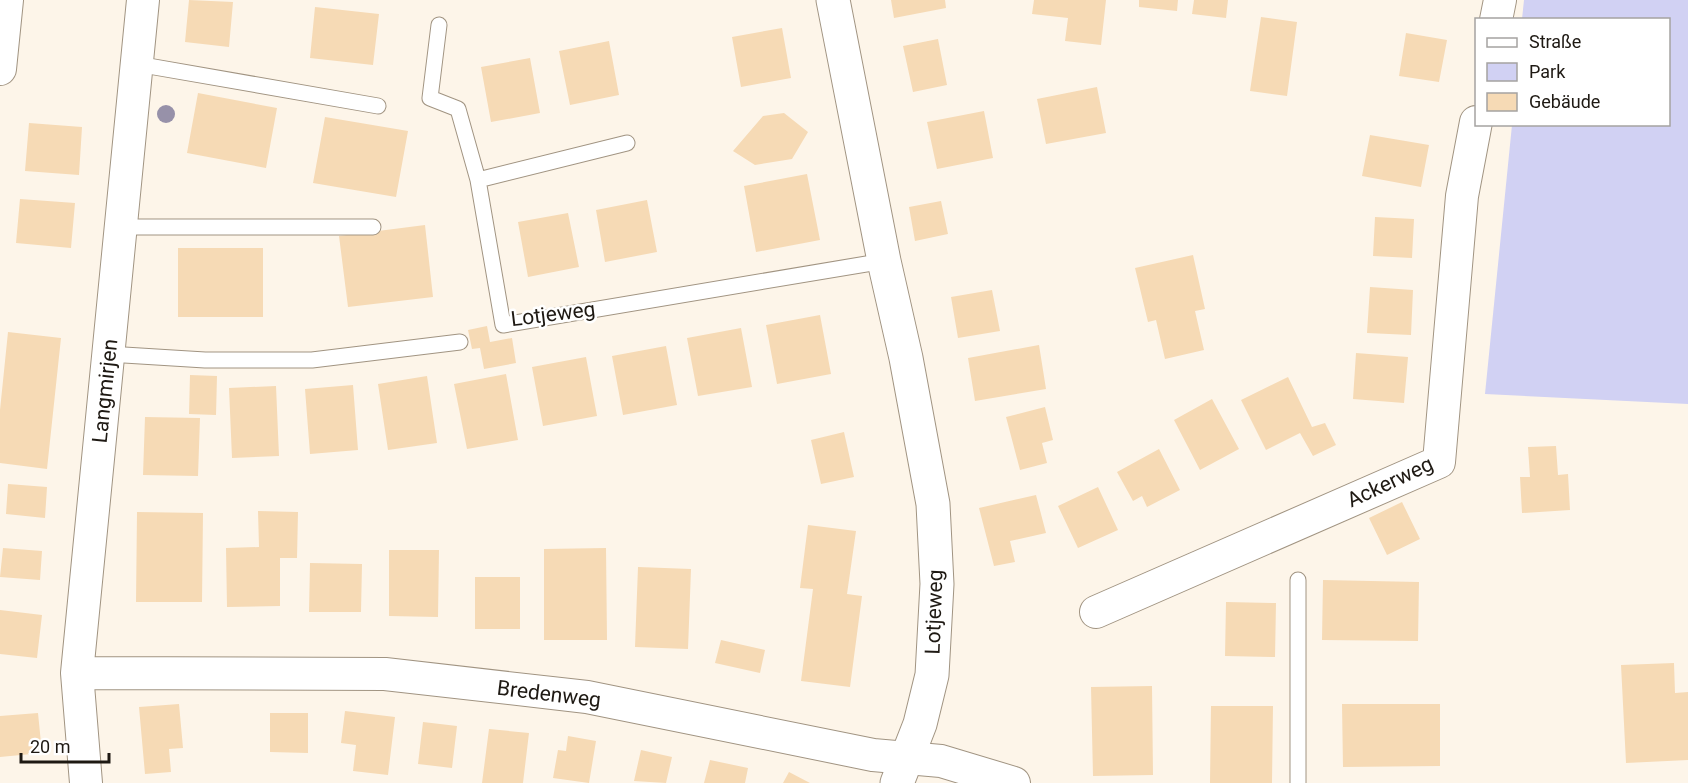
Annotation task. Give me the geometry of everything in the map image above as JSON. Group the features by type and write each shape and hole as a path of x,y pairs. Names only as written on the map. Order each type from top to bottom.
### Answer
{"street":[{"path":"0,69 7,0"},
{"name":"Langmirjen","path":"86,783 77,673 143,0"},
{"name":"Lotjeweg","path":"833,0 884,261 906,358 933,504 937,584 932,675 920,724 903,771"},
{"path":"1496,18 1500,0"},
{"name":"Ackerweg","path":"1096,612 1439,462 1462,196 1475,126"},
{"name":"Bredenweg","path":"77,673 385,674 587,697 873,755 903,771 941,762 1014,783"}],"lane":[{"name":"Lotjeweg","path":"439,26 430,98 458,109 478,180 503,325 884,261"},
{"path":"136,64 378,106"},
{"path":"478,180 627,143"},
{"path":"121,227 373,227"},
{"path":"108,354 205,360 312,360 460,342"},
{"path":"1298,580 1299,783"}],"green space":[{"path":"1524,0 1688,0 1688,404 1485,394 1512,126 1670,126 1670,18 1522,18"}],"building":[{"path":"189,0 233,2 229,47 185,42"},
{"path":"891,0 945,0 946,8 894,18"},
{"path":"1034,0 1106,0 1101,45 1065,41 1068,18 1032,14"},
{"path":"1139,0 1178,0 1177,11 1139,7"},
{"path":"1194,0 1228,0 1226,18 1192,14"},
{"path":"315,7 379,14 373,65 310,58"},
{"path":"1261,17 1297,22 1287,96 1250,91"},
{"path":"782,28 791,78 741,87 732,37"},
{"path":"1406,33 1447,40 1439,82 1399,76"},
{"path":"938,39 947,85 913,92 903,46"},
{"path":"609,41 619,95 570,105 559,51"},
{"path":"530,58 540,113 491,122 481,67"},
{"path":"1097,87 1106,133 1046,144 1037,99"},
{"path":"198,93 277,108 266,168 187,153"},
{"path":"984,111 993,158 937,169 927,122"},
{"path":"784,113 808,132 792,159 755,165 733,151 763,116"},
{"path":"325,117 408,131 396,197 313,183"},
{"path":"29,123 82,127 79,175 25,171"},
{"path":"1370,135 1429,145 1421,187 1362,176"},
{"path":"807,174 820,240 756,252 744,186"},
{"path":"20,199 75,203 71,248 16,243"},
{"path":"647,200 657,252 605,262 596,210"},
{"path":"941,201 948,234 915,241 909,207"},
{"path":"568,213 579,267 528,277 518,222"},
{"path":"1375,217 1414,219 1412,258 1373,256"},
{"path":"425,225 433,297 348,307 339,236"},
{"path":"178,248 263,248 263,317 178,317"},
{"path":"1193,255 1205,309 1195,311 1204,350 1165,359 1156,320 1148,322 1135,268"},
{"path":"1370,287 1413,290 1411,335 1367,333"},
{"path":"992,290 1000,331 958,338 951,297"},
{"path":"820,315 831,374 777,384 766,325"},
{"path":"487,326 490,342 512,338 516,363 484,369 480,348 472,349 468,330"},
{"path":"741,328 752,387 698,396 687,338"},
{"path":"8,332 61,338 47,469 0,463 0,410"},
{"path":"1039,345 1046,389 975,401 968,358"},
{"path":"666,346 677,405 623,415 612,356"},
{"path":"1356,353 1408,357 1404,403 1353,399"},
{"path":"586,357 597,416 543,426 532,367"},
{"path":"506,374 518,440 467,449 454,384"},
{"path":"190,375 217,376 216,415 189,414"},
{"path":"427,376 437,443 388,450 378,384"},
{"path":"1288,377 1312,427 1325,423 1336,445 1313,456 1300,433 1266,450 1241,400"},
{"path":"353,385 358,450 310,454 305,389"},
{"path":"276,386 279,456 232,458 229,388"},
{"path":"1212,399 1239,449 1200,470 1174,420"},
{"path":"1045,407 1053,440 1042,443 1047,463 1020,470 1006,417"},
{"path":"145,417 200,418 198,476 143,475"},
{"path":"844,432 854,477 821,484 811,440"},
{"path":"1556,446 1558,475 1568,474 1570,510 1522,513 1520,477 1530,477 1528,447"},
{"path":"1159,449 1180,490 1147,507 1142,496 1133,501 1117,472"},
{"path":"8,484 47,487 45,518 6,514"},
{"path":"1098,487 1118,530 1078,548 1058,506"},
{"path":"1036,495 1046,533 1010,541 1015,562 994,566 979,508"},
{"path":"1402,502 1420,539 1387,555 1369,518"},
{"path":"258,511 298,512 297,558 280,558 280,606 227,607 226,548 259,547"},
{"path":"137,512 203,513 202,602 136,602"},
{"path":"808,525 856,531 847,594 862,596 850,687 801,681 813,589 800,588"},
{"path":"3,548 42,551 40,580 0,577"},
{"path":"606,548 607,640 544,640 544,549"},
{"path":"389,550 439,550 438,617 389,616"},
{"path":"310,563 362,564 361,612 309,612"},
{"path":"638,567 691,569 688,649 635,647"},
{"path":"475,577 520,577 520,629 475,629"},
{"path":"1323,580 1419,582 1418,641 1322,640"},
{"path":"1226,602 1276,603 1275,657 1225,656"},
{"path":"0,610 42,615 37,658 0,654"},
{"path":"721,640 765,650 760,673 715,663"},
{"path":"1674,663 1675,693 1688,692 1688,760 1626,763 1621,665"},
{"path":"1152,686 1153,775 1093,776 1091,687"},
{"path":"179,704 183,748 169,749 171,772 145,774 139,707"},
{"path":"1342,704 1440,704 1440,766 1343,767"},
{"path":"1211,706 1273,706 1272,783 1210,783"},
{"path":"345,711 395,717 388,775 353,771 356,745 341,743"},
{"path":"38,713 42,753 0,757 0,716"},
{"path":"270,713 308,713 308,753 270,752"},
{"path":"423,722 457,726 452,768 418,764"},
{"path":"489,729 529,733 523,783 482,783"},
{"path":"568,736 596,741 589,783 553,778 558,750 566,751"},
{"path":"641,750 672,757 666,783 634,781"},
{"path":"710,760 748,768 745,783 704,783"},
{"path":"789,772 810,783 783,783"}]}
